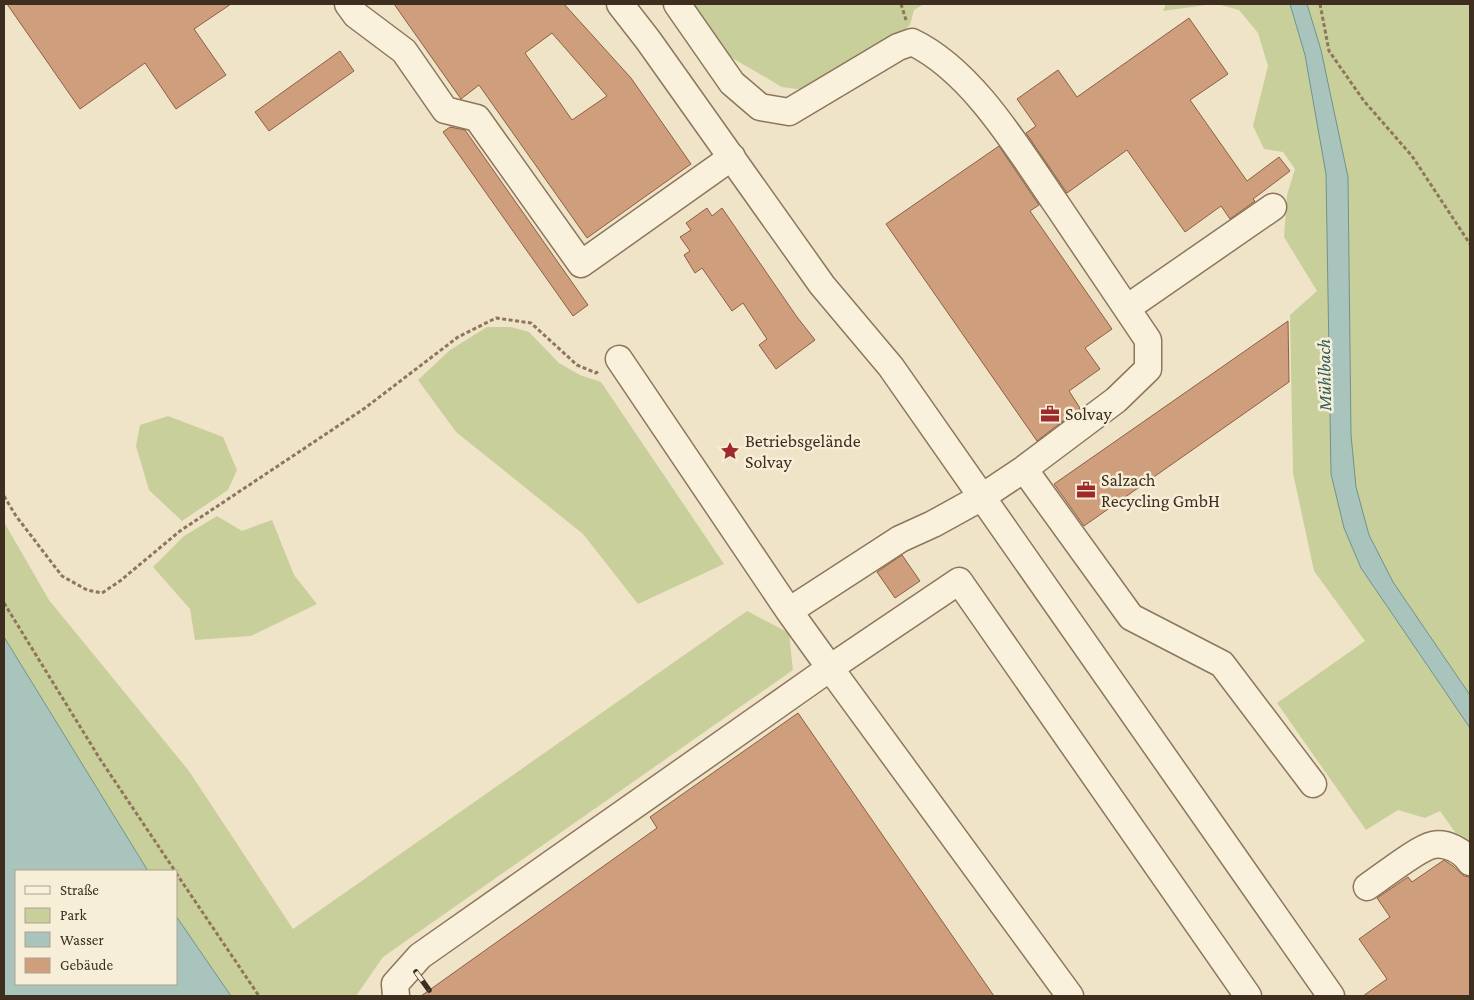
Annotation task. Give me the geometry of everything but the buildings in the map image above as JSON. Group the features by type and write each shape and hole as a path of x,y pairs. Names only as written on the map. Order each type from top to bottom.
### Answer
{"lane":[{"path":"348,4 356,15 404,51 445,110 477,118 581,264 732,157"},
{"path":"620,4 648,40 822,285 891,367 1331,996"},
{"path":"677,4 732,83 760,107 789,112 898,47 912,42 925,49 959,75 1004,128 1148,340 1148,369 1116,400 1024,469 982,497 933,524 900,539 789,610"},
{"path":"1127,308 1273,207"},
{"path":"619,359 830,668 1070,996"},
{"path":"1024,469 1131,617 1222,664 1313,784"},
{"path":"396,996 395,984 420,956 830,668 959,581 1248,996"},
{"path":"1367,887 1423,848 1434,844 1452,847 1470,862"}],"path":[{"path":"1320,4 1330,51 1364,101 1412,156 1470,244"},
{"path":"4,496 16,516 62,576 87,590 102,592 120,581 180,531 365,408 458,337 496,318 532,322 577,365 596,373 619,359"},
{"path":"4,603 100,759 175,870"},
{"path":"178,875 259,996"}],"green space":[{"path":"684,4 924,4 914,10 910,25 893,40 816,87 797,89 782,87 715,48"},
{"path":"1166,4 1213,4 1163,11"},
{"path":"1217,4 1290,4 1305,55 1315,107 1321,50 1307,4 1470,4 1470,853 1440,811 1425,818 1398,810 1366,830 1277,703 1365,641 1314,571 1293,473 1290,315 1317,291 1284,237 1287,195 1295,169 1283,152 1264,149 1253,126 1268,66 1258,33 1239,10"},
{"path":"487,327 511,327 529,332 559,363 580,375 601,382 724,564 638,604 583,534 456,432 418,380 450,350"},
{"path":"168,416 223,437 237,470 228,490 182,521 149,490 136,446 140,425"},
{"path":"217,516 242,531 272,520 294,575 317,604 251,636 195,640 190,609 153,567 184,536"},
{"path":"4,522 49,600 189,771 293,929 747,611 789,633 793,670 383,957 356,996 231,996 178,919 178,870 147,870 4,637"}],"water":[{"path":"1290,4 1307,4 1321,50 1348,177 1351,435 1356,487 1369,535 1393,582 1470,695 1470,728 1361,568 1344,528 1331,474 1326,174 1305,55"},
{"path":"4,637 147,870 15,870 15,985 178,985 178,919 231,996 4,996"}],"railway":[{"path":"416,972 429,990"}],"place":[{"name":"Solvay","path":"1050,414"},
{"name":"Betriebsgelände Solvay","path":"730,451"},
{"name":"Salzach Recycling GmbH","path":"1086,490"}],"water label":[{"name":"Mühlbach","path":"1324,375"}]}
